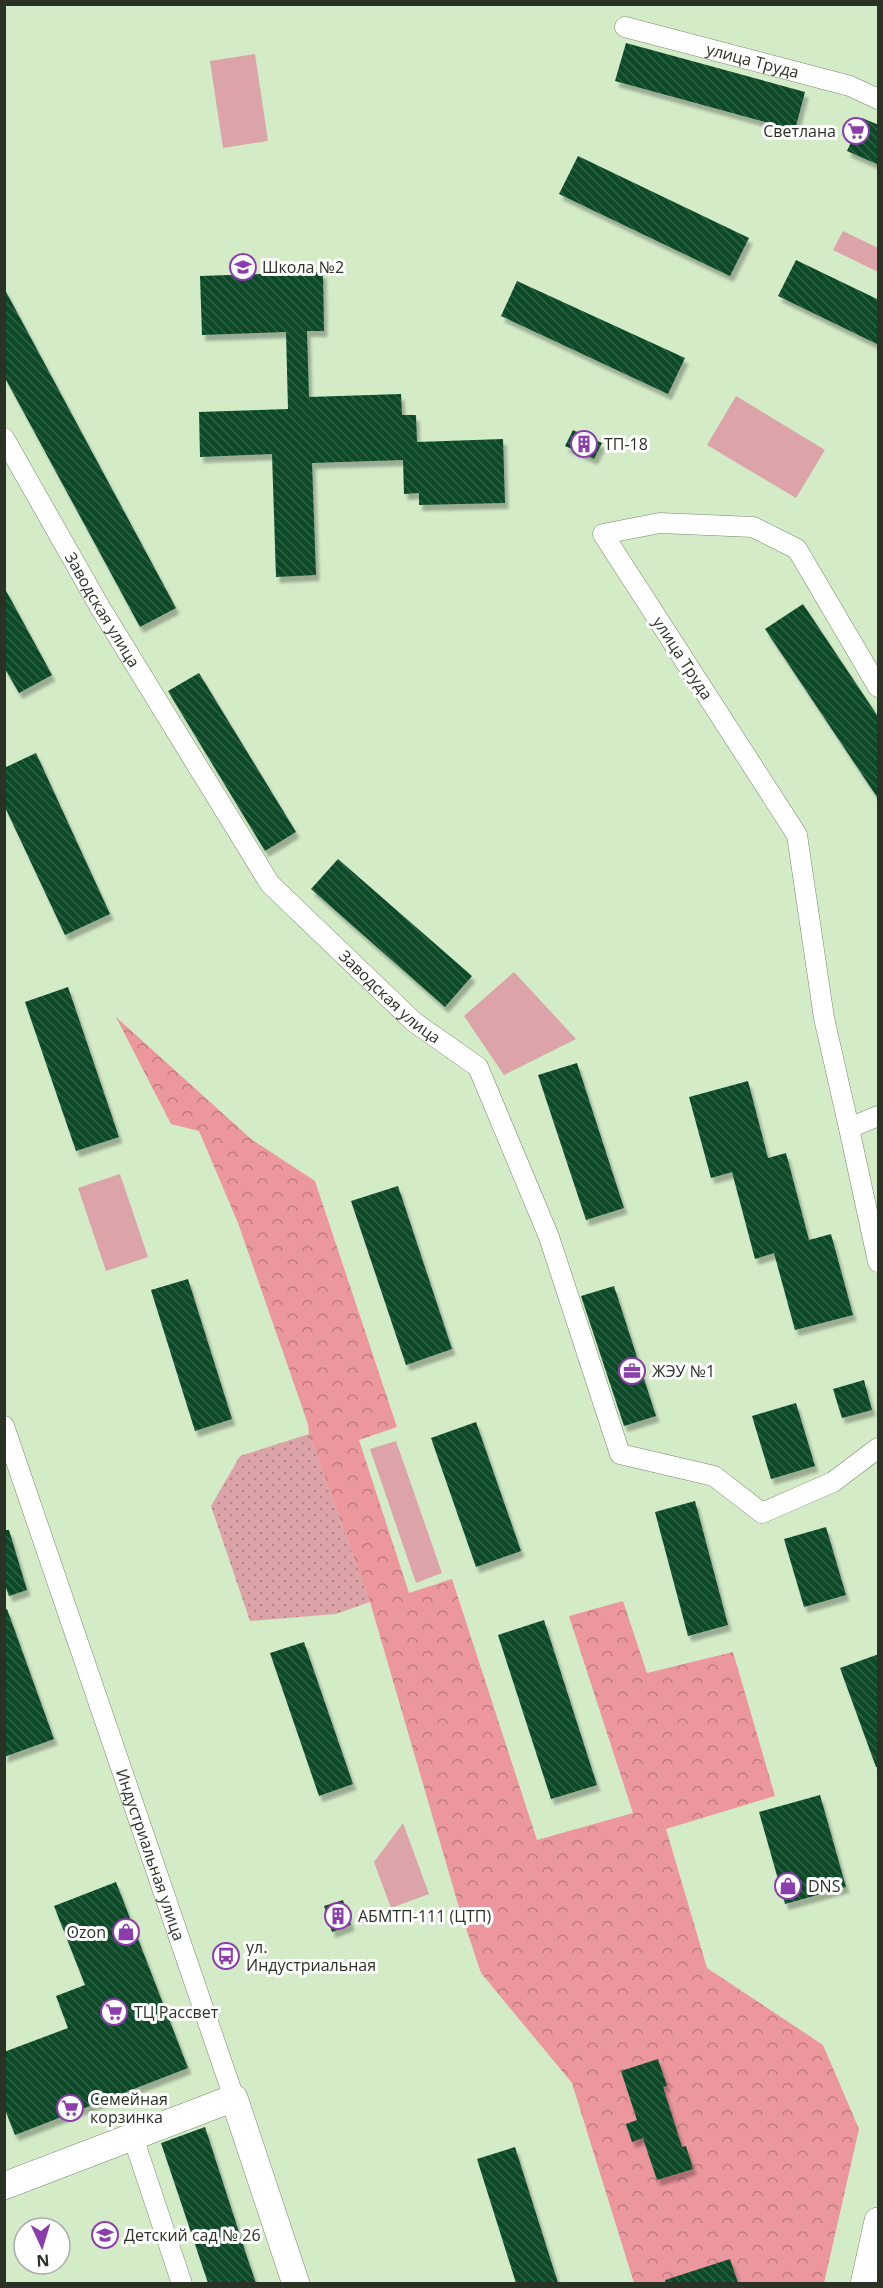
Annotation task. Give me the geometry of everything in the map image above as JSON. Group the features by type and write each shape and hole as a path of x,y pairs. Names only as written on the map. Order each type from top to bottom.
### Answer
{"street":[{"name":"улица Труда","path":"625,27 850,86 879,99"},
{"name":"Заводская улица","path":"4,438 101,609 270,884 414,1022 478,1067 549,1238 620,1454 714,1476 762,1513 833,1482 879,1448"},
{"name":"улица Труда","path":"849,1128 824,1018 797,835 603,534 660,523 753,527 797,549 879,687"},
{"path":"879,1116 849,1128 879,1262"},
{"name":"Индустриальная улица","path":"4,1426 296,2283"},
{"path":"4,2186 234,2098"},
{"path":"133,2137 182,2283"},
{"path":"864,2283 879,2221"}],"shaded area":[{"path":"255,54 268,141 223,148 210,61"},
{"path":"843,231 878,248 878,272 833,250"},
{"path":"736,396 825,450 796,498 707,445"},
{"path":"514,972 576,1039 504,1075 464,1016"},
{"path":"120,1174 148,1257 106,1271 78,1188"},
{"path":"309,1434 370,1602 336,1614 250,1621 211,1506 240,1456"},
{"path":"396,1441 442,1573 416,1583 370,1449"},
{"path":"403,1823 429,1894 391,1908 374,1862"}],"green space":[{"path":"116,1017 251,1139 315,1181 397,1427 359,1440 409,1593 452,1579 537,1840 633,1813 569,1616 623,1601 647,1673 733,1652 775,1796 666,1829 707,1968 823,2045 859,2129 824,2283 634,2283 572,2083 481,1973 458,1904 370,1602 309,1434 308,1424 238,1223 199,1131 171,1124"}],"building":[{"path":"626,43 805,92 795,130 615,81"},
{"path":"862,118 879,125 879,165 847,151"},
{"path":"578,156 749,238 730,276 559,194"},
{"path":"796,260 879,300 879,345 778,296"},
{"path":"323,272 324,331 307,331 309,397 401,394 402,415 416,415 417,442 503,439 505,503 419,505 419,493 404,494 403,460 312,463 316,575 276,577 272,454 200,457 199,412 288,409 286,332 202,335 200,276"},
{"path":"517,281 685,358 668,394 501,316"},
{"path":"4,288 176,608 140,627 4,376"},
{"name":"ТП-18","path":"573,430 602,443 594,459 565,446"},
{"path":"4,587 52,675 19,693 4,667"},
{"path":"803,604 879,718 879,800 765,629"},
{"path":"199,673 296,832 265,851 168,691"},
{"path":"36,753 110,914 65,935 4,805 4,768"},
{"path":"338,859 472,976 445,1007 311,889"},
{"path":"68,987 119,1137 76,1151 25,1002"},
{"path":"577,1063 624,1208 586,1220 538,1075"},
{"path":"748,1081 768,1158 786,1153 809,1240 831,1234 853,1315 795,1330 774,1253 755,1259 732,1172 711,1178 689,1097"},
{"path":"398,1186 452,1349 406,1365 351,1201"},
{"path":"188,1279 232,1419 195,1431 151,1290"},
{"path":"614,1286 656,1416 624,1426 581,1296"},
{"path":"864,1380 872,1410 842,1418 833,1389"},
{"path":"796,1403 815,1466 771,1479 752,1416"},
{"path":"476,1422 521,1551 476,1567 431,1438"},
{"path":"695,1501 728,1625 688,1636 655,1512"},
{"path":"826,1527 846,1595 804,1607 784,1539"},
{"path":"4,1530 9,1530 27,1590 9,1596 4,1582"},
{"path":"4,1609 7,1609 54,1739 4,1757"},
{"path":"544,1620 597,1785 551,1799 498,1635"},
{"path":"304,1642 353,1784 319,1796 270,1653"},
{"path":"879,1654 879,1767 876,1767 840,1668"},
{"path":"820,1795 846,1887 785,1904 759,1812"},
{"name":"ТЦ Рассвет","path":"116,1882 188,2068 15,2135 4,2107 4,2052 68,2028 56,1996 85,1985 54,1906"},
{"name":"АБМТП-111 (ЦТП)","path":"343,1900 351,1925 332,1932 324,1906"},
{"path":"658,2059 667,2086 663,2087 682,2147 686,2146 693,2169 657,2180 643,2138 632,2142 626,2124 637,2120 621,2071"},
{"path":"205,2127 256,2283 208,2283 161,2143"},
{"path":"515,2147 558,2283 516,2283 477,2159"},
{"path":"730,2259 738,2283 666,2283 665,2280"}],"place":[{"name":"Светлана","path":"856,131"},
{"name":"Школа №2","path":"243,267"},
{"name":"ТП-18","path":"584,444"},
{"name":"ЖЭУ №1","path":"632,1371"},
{"name":"DNS","path":"788,1886"},
{"name":"АБМТП-111 (ЦТП)","path":"338,1916"},
{"name":"Ozon","path":"126,1932"},
{"name":"ул. Индустриальная","path":"226,1956"},
{"name":"ТЦ Рассвет","path":"114,2012"},
{"name":"Семейная корзинка","path":"70,2108"},
{"name":"Детский сад № 26","path":"105,2235"}]}
